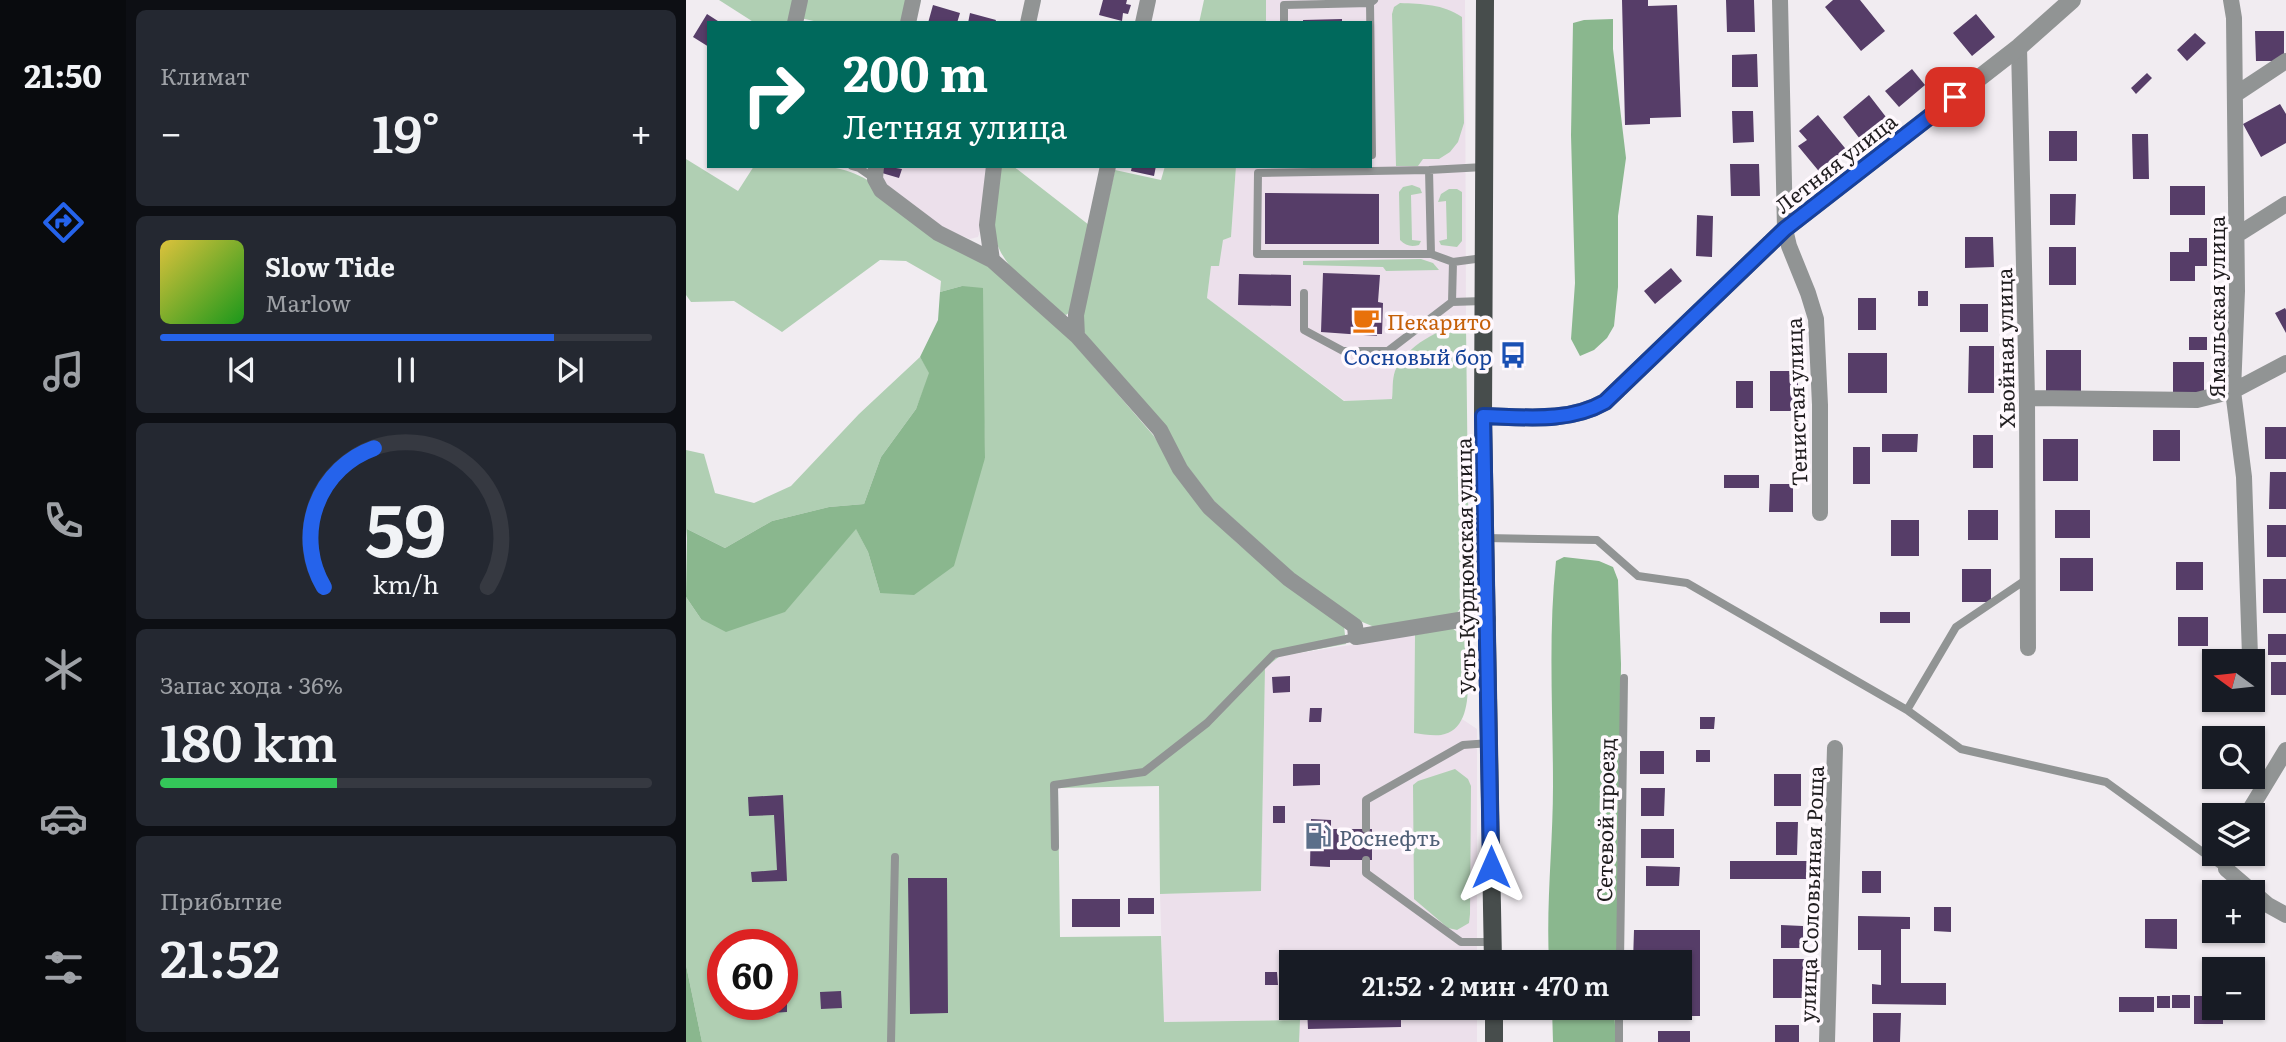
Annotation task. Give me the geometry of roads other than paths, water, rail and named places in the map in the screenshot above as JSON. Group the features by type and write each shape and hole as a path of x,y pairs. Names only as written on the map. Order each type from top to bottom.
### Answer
{"main road":[{"name":"Усть-Курдюмская улица","path":"1485,0 1483,416 1492,950"},
{"path":"1493,1020 1494,1042"}],"street":[{"path":"795,21 800,0"},
{"path":"908,21 913,0"},
{"path":"1028,21 1033,0"},
{"path":"1143,21 1148,0"},
{"name":"Тенистая улица","path":"1780,0 1785,229 1788,246 1816,320 1820,405 1820,513"},
{"name":"Летняя улица","path":"1483,416 1552,417 1577,414 1605,402 1785,229 2019,47 2072,0"},
{"name":"Ямальская улица","path":"2231,0 2236,94 2237,235 2233,391 2244,477 2250,649"},
{"name":"Хвойная улица","path":"2019,47 2027,398 2028,648"},
{"path":"2236,94 2286,61"},
{"path":"992,260 987,225 994,168"},
{"path":"1077,336 1076,315 1108,168"},
{"path":"876,173 881,190 938,233 992,260 1077,336 1160,430 1180,469 1209,507 1289,579 1355,626 1356,637 1465,619 1488,619"},
{"path":"2237,235 2286,204"},
{"path":"2027,398 2197,400 2233,391 2286,363"},
{"name":"улица Соловьиная Роща","path":"1827,1042 1835,748"},
{"path":"2254,803 2286,750"},
{"path":"2233,866 2268,905 2286,915"}],"lane":[{"path":"1284,21 1284,5 1372,1 1372,155"},
{"path":"1483,258 1453,262 1431,254 1257,254 1258,173 1484,167"},
{"path":"859,168 876,173"},
{"path":"1429,170 1431,254"},
{"path":"1452,302 1453,262"},
{"path":"1304,293 1304,330 1343,351 1388,351 1452,302 1483,301"},
{"path":"1485,538 1597,540 1638,576 1687,583 1907,710 1961,749 2106,782 2202,844"},
{"path":"1907,710 1956,627 2028,578"},
{"path":"1055,847 1054,785 1144,772 1208,723 1274,653 1356,637"},
{"name":"Сетевой проезд","path":"1620,950 1624,678"},
{"path":"1366,829 1366,800 1463,745 1490,743"},
{"path":"891,1042 895,857"},
{"path":"1366,860 1366,873 1461,942 1492,942"},
{"path":"1619,1020 1619,1042"}],"place":[{"name":"Пекарито","path":"1366,320"},
{"name":"Сосновый бор","path":"1513,355"},
{"name":"Роснефть","path":"1318,836"}]}
